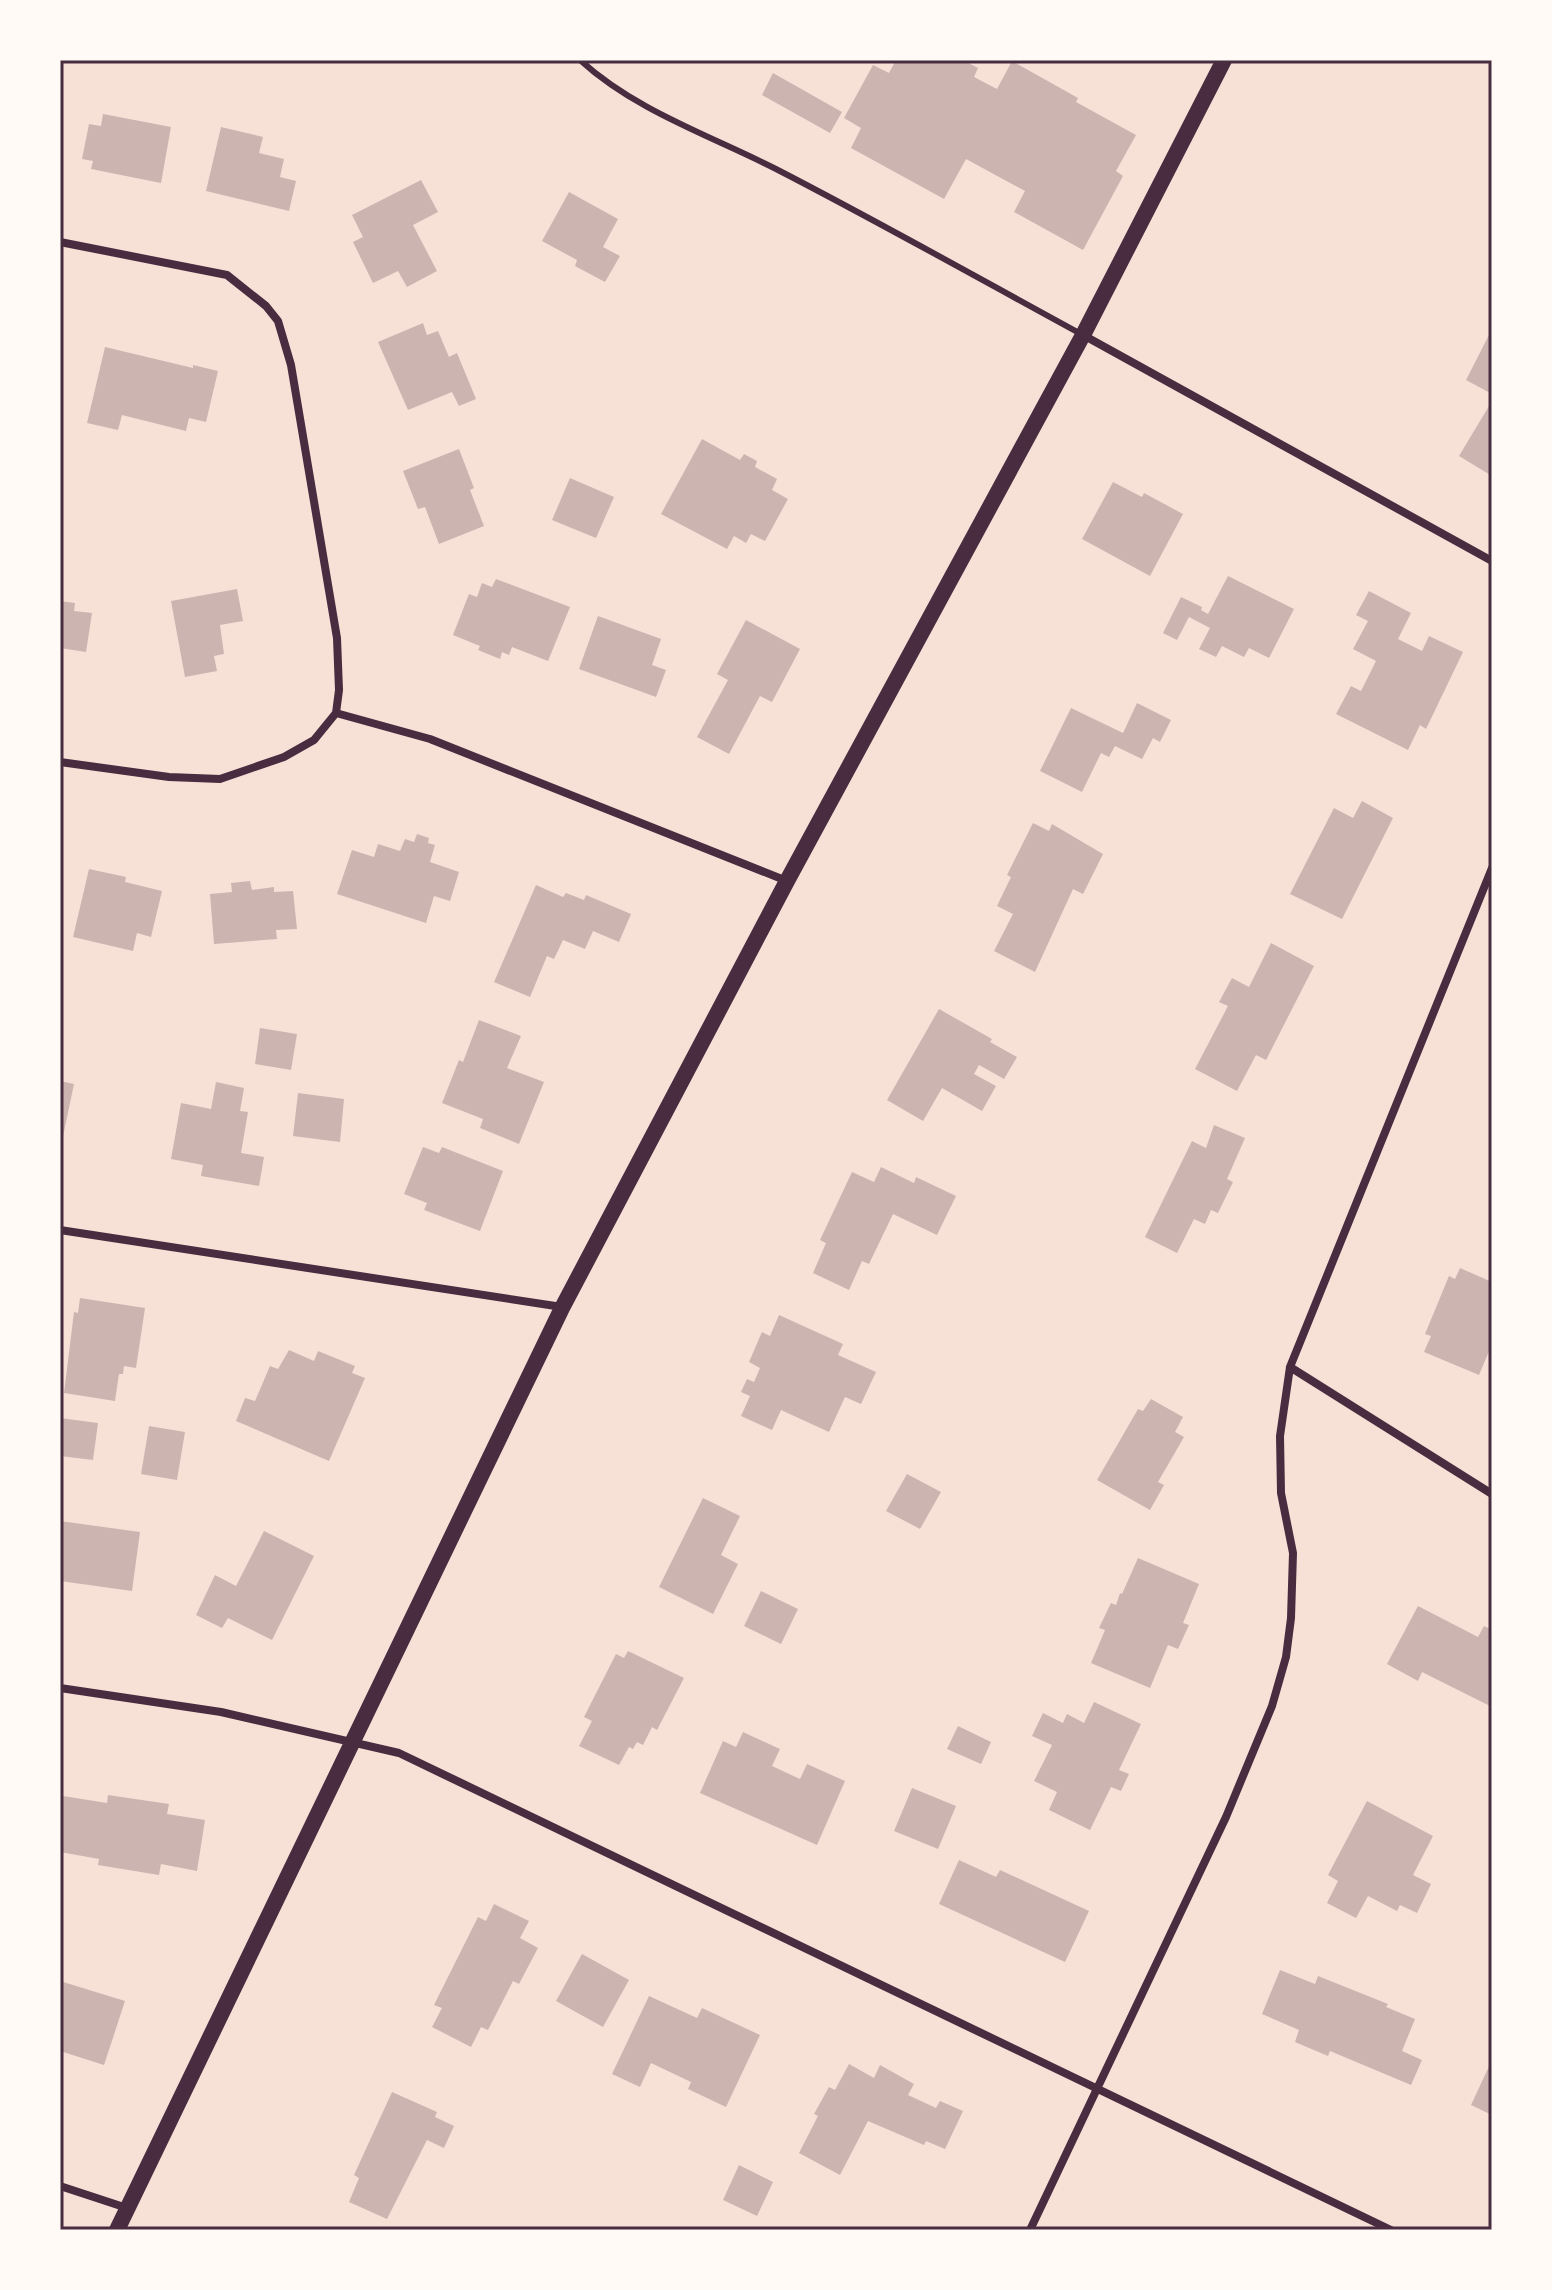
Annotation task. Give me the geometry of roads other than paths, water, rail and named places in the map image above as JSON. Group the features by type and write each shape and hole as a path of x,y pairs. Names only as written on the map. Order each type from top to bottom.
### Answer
{"main road":[{"path":"117,2230 562,1308 787,881 1083,335 1224,60"}],"street":[{"path":"60,242 227,275 266,306 278,321 291,365 337,638 339,690 336,713 314,740 294,752 220,779 169,777 60,762"},
{"path":"1083,335 1492,561"},
{"path":"336,713 430,739 787,881"},
{"path":"1030,2230 1226,1817 1272,1706 1286,1657 1291,1618 1293,1553 1281,1493 1280,1436 1290,1367 1492,868"},
{"path":"60,1230 562,1308"},
{"path":"1290,1367 1492,1494"},
{"path":"60,1688 221,1712 399,1753 1391,2230"},
{"path":"60,2186 128,2208"}],"lane":[{"path":"580,60 597,76 662,117 774,168 1083,335"}]}
